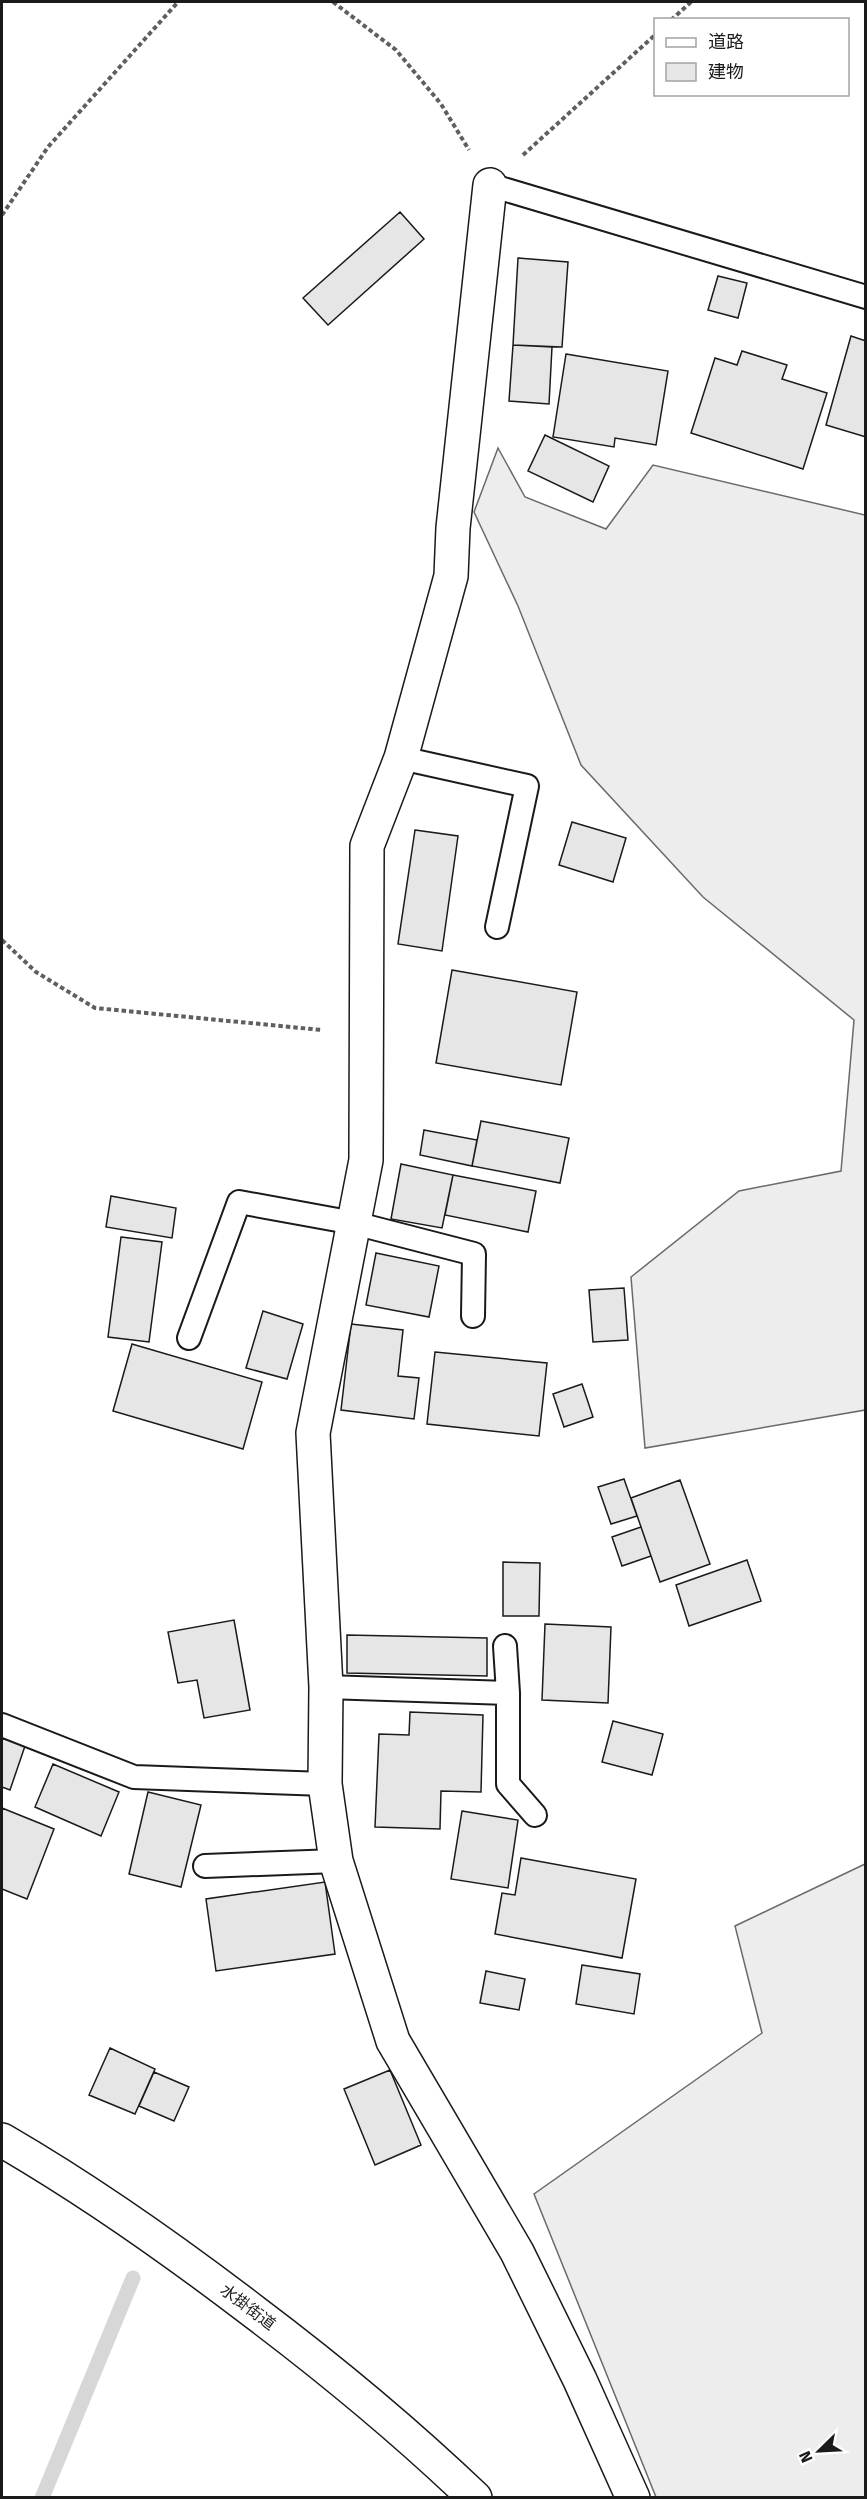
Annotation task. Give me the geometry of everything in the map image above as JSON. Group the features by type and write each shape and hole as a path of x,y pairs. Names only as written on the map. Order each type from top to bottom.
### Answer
{"street":[{"path":"490,185 453,528 451,576 401,758 367,846 366,1160 313,1433 326,1687 326,1784 336,1861 393,2041 517,2252 580,2380 633,2498"},
{"name":"水掛街道","path":"2,2140 172,2249 327,2367 475,2498"}],"lane":[{"path":"490,185 866,297"},
{"path":"401,758 527,786 497,927"},
{"path":"189,1338 239,1202 354,1223 474,1254 473,1316"},
{"path":"505,1646 508,1693 508,1784 535,1815"},
{"path":"326,1687 508,1693"},
{"path":"2,1725 134,1777 326,1784"},
{"path":"205,1866 336,1861"}],"path":[{"path":"2,215 48,147 178,2"},
{"path":"333,2 396,50 441,104 490,185 654,36"},
{"path":"673,18 691,2"},
{"path":"2,940 36,972 94,1008 366,1034"}],"shaded area":[{"path":"498,448 525,497 606,529 653,465 865,515 865,1410 645,1448 631,1277 739,1191 841,1171 854,1020 703,897 581,765 518,606 474,512"},
{"path":"865,1864 865,2497 656,2497 534,2194 762,2033 735,1926"}],"building":[{"path":"400,212 424,239 328,325 303,298"},
{"path":"518,258 568,262 562,347 513,345"},
{"path":"718,276 747,283 738,318 708,310"},
{"path":"851,336 866,341 866,437 826,425"},
{"path":"513,345 552,347 549,404 509,401"},
{"path":"742,351 787,365 782,379 827,393 803,469 691,433 715,358 737,365"},
{"path":"566,354 668,371 656,445 615,438 614,447 553,437"},
{"path":"545,435 609,466 593,502 528,471"},
{"path":"572,822 626,838 613,882 559,865"},
{"path":"415,830 458,836 442,951 398,944"},
{"path":"452,970 577,992 561,1085 436,1063"},
{"path":"481,1121 569,1138 560,1183 472,1166"},
{"path":"424,1130 477,1140 472,1166 420,1155"},
{"path":"401,1164 453,1175 442,1228 391,1219"},
{"path":"453,1175 536,1191 528,1232 445,1215"},
{"path":"111,1196 176,1208 172,1238 106,1227"},
{"path":"121,1237 162,1242 149,1342 108,1337"},
{"path":"376,1253 439,1266 429,1317 366,1305"},
{"path":"624,1288 628,1340 593,1342 589,1290"},
{"path":"263,1311 303,1324 287,1379 246,1368"},
{"path":"351,1324 403,1330 398,1376 419,1378 414,1419 341,1410"},
{"path":"132,1344 262,1382 243,1449 113,1411"},
{"path":"435,1352 547,1363 539,1436 427,1424"},
{"path":"582,1384 593,1417 564,1427 553,1394"},
{"path":"624,1479 637,1516 611,1524 598,1487"},
{"path":"680,1480 710,1564 660,1582 631,1498"},
{"path":"641,1527 651,1556 622,1566 612,1537"},
{"path":"747,1560 761,1601 689,1626 676,1585"},
{"path":"503,1562 540,1563 539,1616 503,1616"},
{"path":"234,1620 250,1710 204,1718 197,1680 178,1683 168,1632"},
{"path":"545,1624 611,1627 608,1703 542,1700"},
{"path":"347,1635 487,1638 487,1676 347,1673"},
{"path":"410,1712 483,1715 481,1792 441,1791 440,1829 375,1827 379,1734 409,1735"},
{"path":"613,1721 663,1734 652,1775 602,1762"},
{"path":"2,1738 25,1746 10,1790 2,1787"},
{"path":"53,1764 119,1792 101,1836 35,1807"},
{"path":"148,1792 201,1805 181,1887 129,1874"},
{"path":"2,1808 54,1829 27,1899 2,1889"},
{"path":"462,1811 518,1820 508,1888 451,1879"},
{"path":"521,1858 636,1879 622,1958 495,1934 502,1893 515,1895"},
{"path":"325,1882 335,1954 216,1971 206,1899"},
{"path":"582,1965 640,1974 634,2014 576,2004"},
{"path":"486,1971 525,1979 519,2010 480,2003"},
{"path":"110,2048 155,2069 135,2114 89,2095"},
{"path":"390,2070 421,2145 375,2165 344,2089"},
{"path":"154,2072 189,2087 174,2121 139,2106"}],"waterway":[{"path":"42,2498 133,2278"}]}
